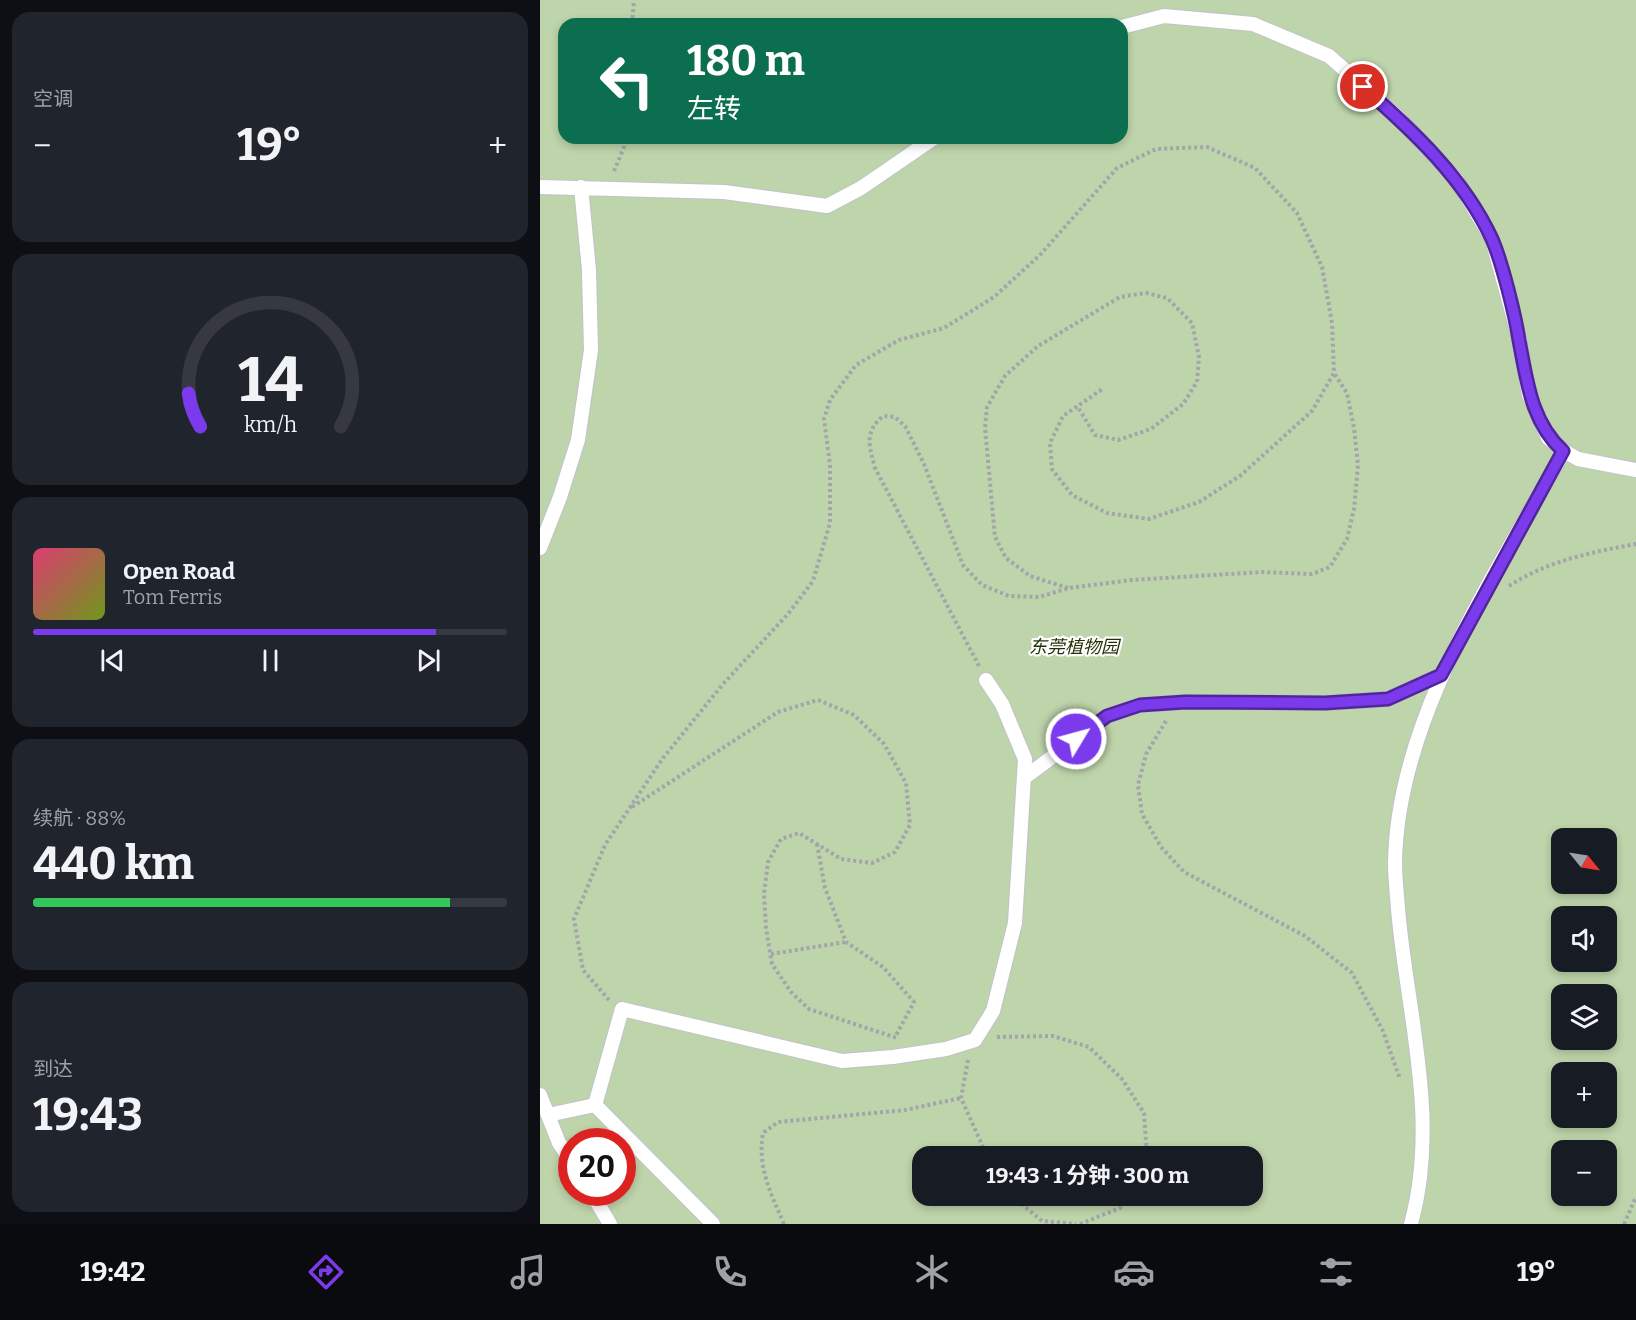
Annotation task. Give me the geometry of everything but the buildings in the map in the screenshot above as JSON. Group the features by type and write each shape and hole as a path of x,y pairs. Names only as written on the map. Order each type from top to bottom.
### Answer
{"lane":[{"path":"1128,25 1164,16 1253,24 1329,56 1398,117 1456,179 1492,240 1519,338 1529,395 1548,438 1563,451 1578,459 1636,470"},
{"path":"540,188 581,187 724,192 827,206 861,189 925,144"},
{"path":"540,548 560,497 578,440 591,350 589,270 581,187"},
{"path":"1411,1224 1415,1209 1424,1129 1417,1042 1401,940 1395,863 1404,781 1441,675 1563,451"},
{"path":"1024,778 1107,716 1140,705 1185,702 1325,703 1388,699 1441,675"},
{"path":"595,1105 622,1009 842,1061 926,1052 975,1040 993,1011 1015,923 1025,759 1002,704 986,680"},
{"path":"540,1095 558,1140"},
{"path":"548,1115 595,1105"},
{"path":"595,1105 712,1224"},
{"path":"599,1206 610,1224"}],"path":[{"path":"632,18 634,0"},
{"path":"606,188 624,144"},
{"path":"622,1009 604,997 583,970 574,919 605,845 663,758 723,684 788,614 813,581 830,523 830,465 824,419 830,400 856,365 899,340 944,328 994,297 1040,255 1117,168 1156,149 1207,147 1255,168 1297,213 1322,267 1332,323 1334,373 1347,393 1358,465 1354,509 1347,539 1330,567 1312,574 1262,572 1132,580 1069,588 1039,597 1009,596 982,585 963,565 924,464 905,426 895,417 883,416 873,424 867,440 875,468 986,680"},
{"path":"1069,588 1030,576 1006,558 995,537 985,428 987,407 1005,376 1038,346 1120,297 1146,293 1167,298 1192,323 1199,357 1197,382 1183,404 1151,429 1118,440 1095,435 1077,406"},
{"path":"1104,388 1063,416 1050,443 1052,468 1072,495 1107,513 1149,519 1198,502 1240,476 1312,411 1334,373"},
{"path":"1506,588 1524,576 1580,555 1636,544"},
{"path":"629,809 778,712 818,700 854,715 884,744 906,783 910,825 895,852 872,863 841,859 799,833 781,839 768,862 764,894 772,964 791,992 809,1009 895,1037 926,1052"},
{"path":"1185,702 1164,723 1151,746 1138,785 1142,814 1161,847 1184,872 1305,936 1352,974 1383,1031 1401,1082"},
{"path":"816,844 825,888 846,942 883,968 914,1002 895,1037"},
{"path":"771,954 846,942"},
{"path":"983,1146 961,1098 964,1071 975,1040 1015,1035 1053,1036 1089,1047 1122,1079 1144,1113 1149,1146"},
{"path":"784,1224 768,1188 759,1153 763,1133 778,1122 905,1110 961,1098"},
{"path":"1624,1224 1636,1197"},
{"path":"1024,1206 1042,1221 1078,1224 1120,1209 1122,1206"}],"green space":[{"name":"东莞植物园","path":"540,0 1636,0 1636,1224 540,1224"}],"route":[{"path":"1076,739 1107,716 1140,705 1185,702 1325,703 1388,699 1441,675 1563,451 1548,438 1529,395 1519,338 1492,240 1456,179 1398,117 1363,87"}]}
